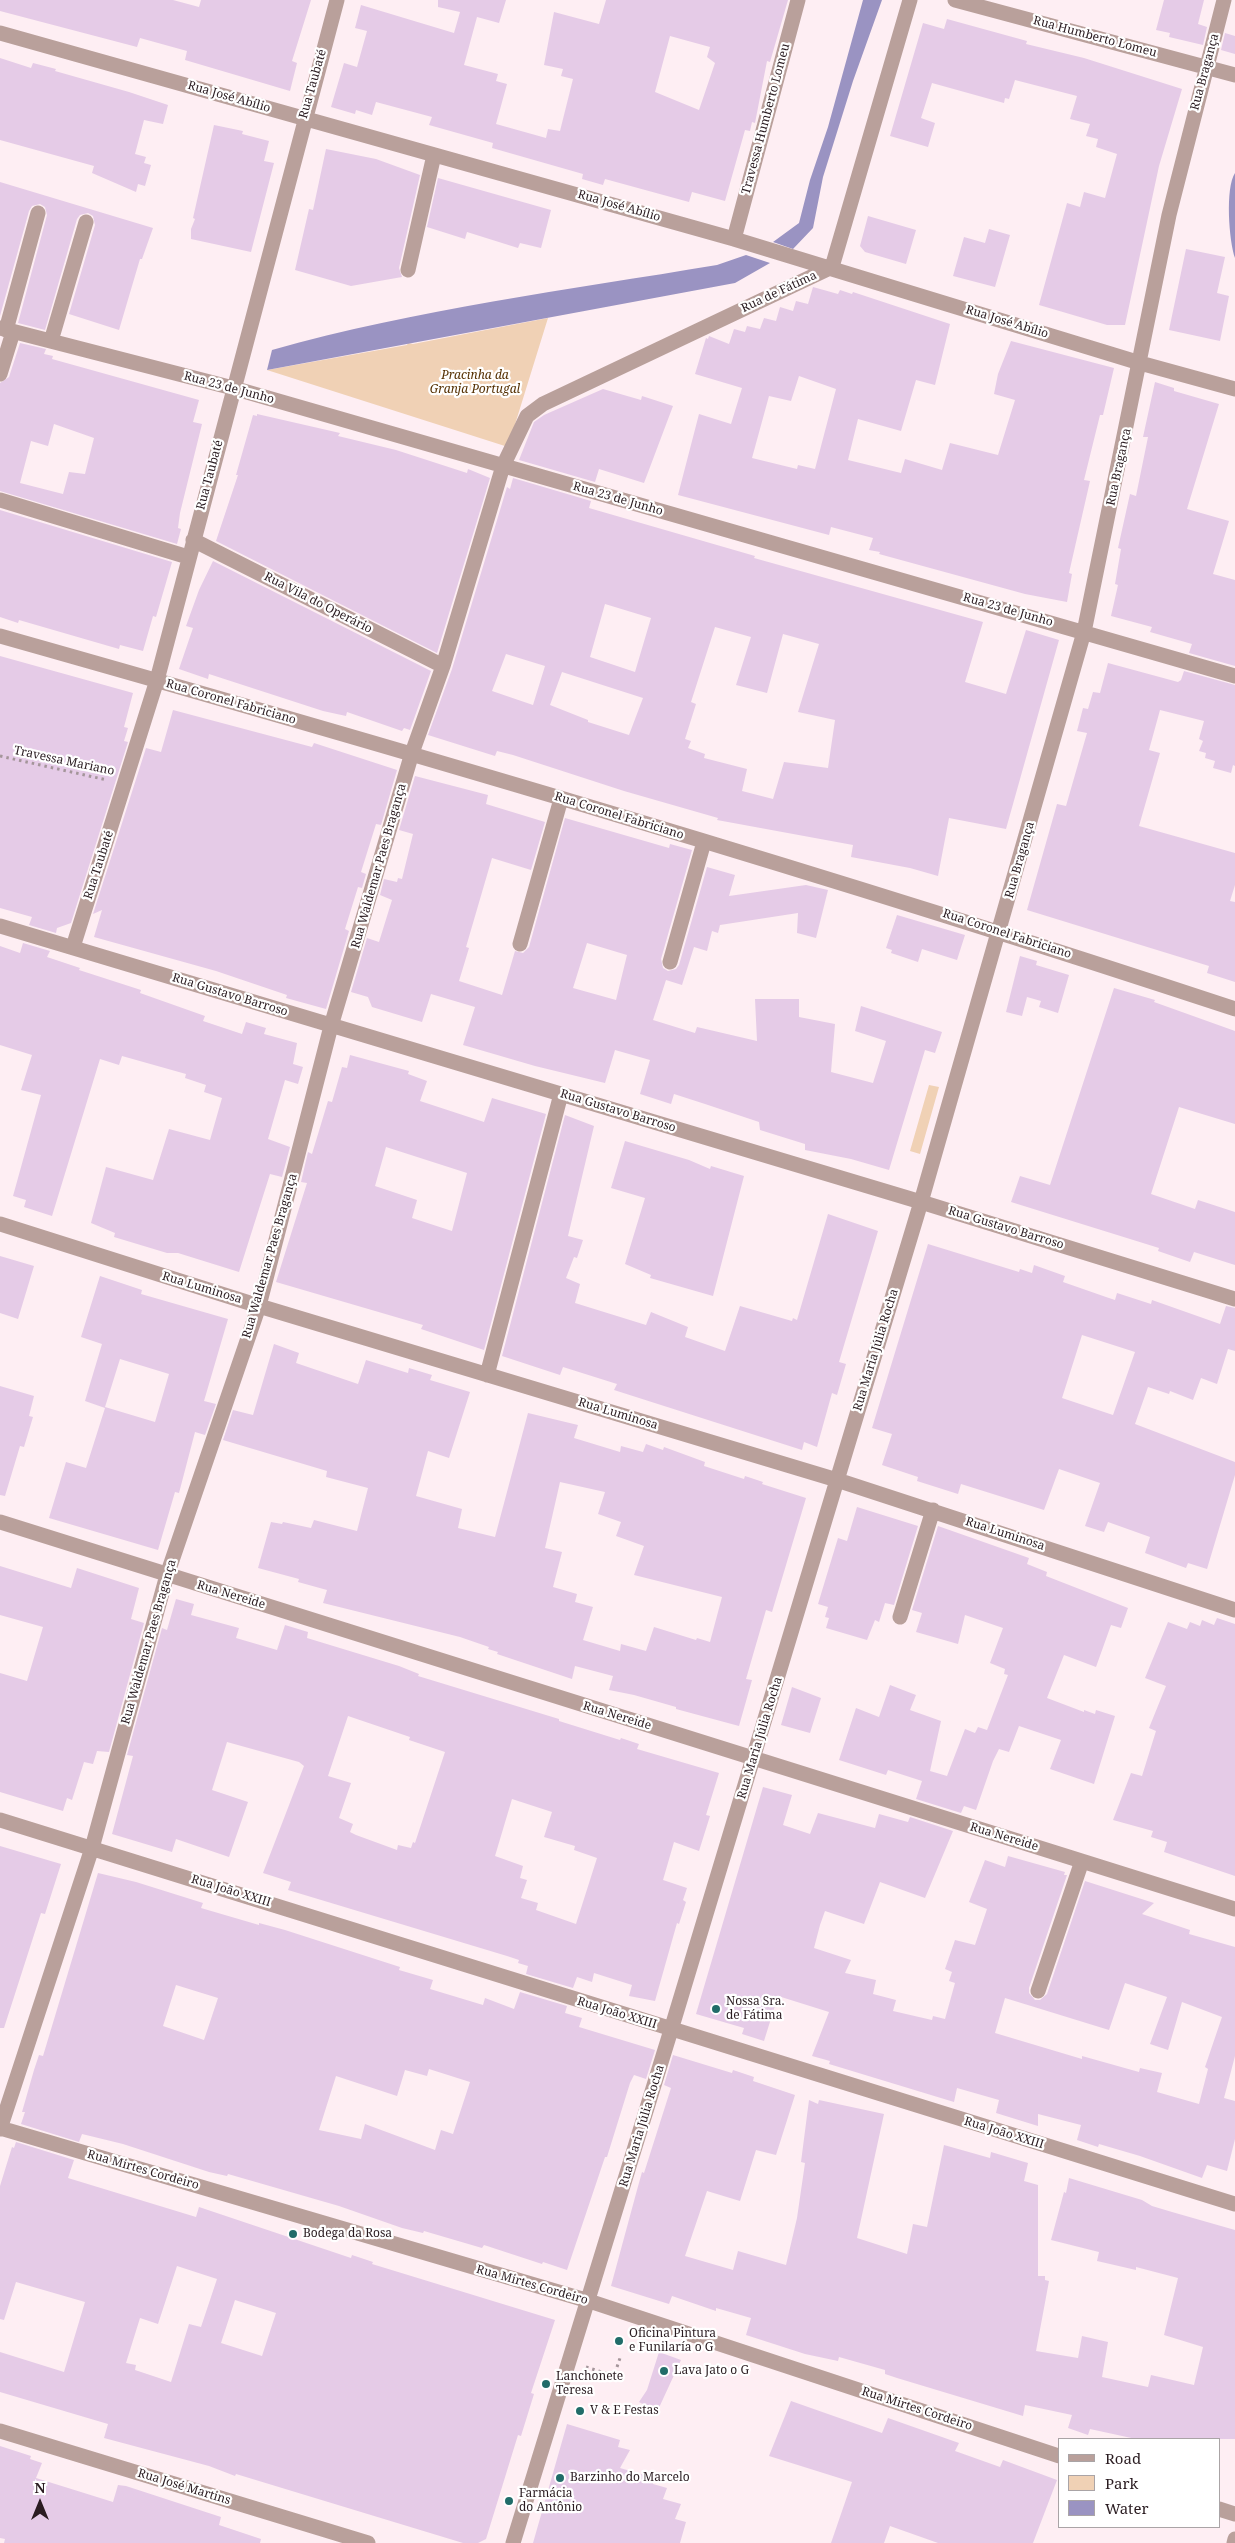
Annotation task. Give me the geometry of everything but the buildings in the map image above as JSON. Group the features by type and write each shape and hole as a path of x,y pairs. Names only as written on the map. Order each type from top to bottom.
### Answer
{"street":[{"name":"Rua Taubaté","path":"73,948 157,680 336,0"},
{"name":"Travessa Humberto Lomeu","path":"734,239 798,0"},
{"name":"Rua de Fátima","path":"503,466 527,416 543,404 832,268 910,0"},
{"name":"Rua Humberto Lomeu","path":"955,0 1235,75"},
{"name":"Rua Bragança","path":"1000,931 1084,632 1169,215 1224,0"},
{"name":"Rua José Abílio","path":"0,33 734,239 1140,363 1235,388"},
{"path":"408,270 434,155"},
{"path":"0,374 6,330 38,213"},
{"path":"51,342 86,222"},
{"name":"Rua 23 de Junho","path":"6,330 233,388 1235,676"},
{"name":"Rua Waldemar Paes Bragança","path":"0,2128 92,1848 167,1575 259,1306 331,1026 412,754 444,666 503,466"},
{"path":"0,500 188,557"},
{"name":"Rua Vila do Operário","path":"193,540 444,666"},
{"name":"Rua Coronel Fabriciano","path":"0,636 412,754 1000,931 1235,1009"},
{"path":"520,944 561,799"},
{"path":"670,962 704,842"},
{"name":"Rua Gustavo Barroso","path":"0,926 921,1202 1235,1299"},
{"name":"Rua Maria Júlia Rocha","path":"513,2543 754,1758 921,1202 1000,931"},
{"path":"487,1375 561,1094"},
{"name":"Rua Luminosa","path":"0,1224 259,1306 837,1480 1235,1610"},
{"path":"900,1617 932,1510"},
{"name":"Rua Nereide","path":"0,1522 1235,1909"},
{"name":"Rua João XXIII","path":"0,1820 1235,2204"},
{"path":"1038,1991 1082,1861"},
{"name":"Rua Mirtes Cordeiro","path":"0,2128 588,2301 1058,2456"},
{"name":"Rua José Martins","path":"0,2431 368,2543"},
{"path":"1220,2509 1235,2514"},
{"path":"1234,2543 1235,2539"}],"path":[{"name":"Travessa Mariano","path":"0,756 124,784"},
{"path":"569,2362 614,2376 621,2355"}],"green space":[{"name":"Pracinha da Granja Portugal","path":"548,318 508,447 267,370 407,345 408,343 413,344"},
{"path":"929,1085 939,1087 920,1154 910,1151"}],"water":[{"path":"863,0 882,0 853,81 823,177 813,228 793,249 773,242 799,223"},
{"path":"1235,173 1235,258 1231,240 1229,202 1232,180"},
{"path":"746,255 770,263 735,283 267,370 272,350 327,336 437,312 717,265"}],"place":[{"name":"Nossa Sra. de Fátima","path":"716,2009"},
{"name":"Bodega da Rosa","path":"293,2234"},
{"name":"Oficina Pintura e Funilaría o G","path":"619,2341"},
{"name":"Lava Jato o G","path":"664,2371"},
{"name":"Lanchonete Teresa","path":"546,2384"},
{"name":"V & E Festas","path":"580,2411"},
{"name":"Barzinho do Marcelo","path":"560,2478"},
{"name":"Farmácia do Antônio","path":"509,2501"}]}
